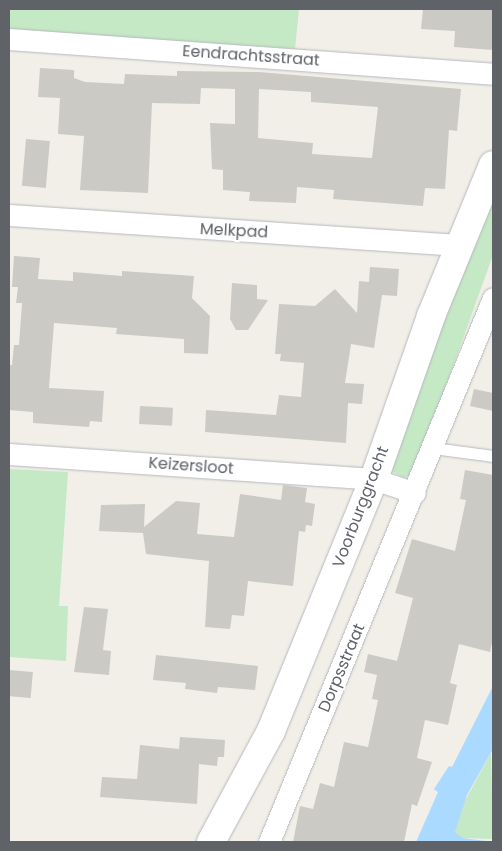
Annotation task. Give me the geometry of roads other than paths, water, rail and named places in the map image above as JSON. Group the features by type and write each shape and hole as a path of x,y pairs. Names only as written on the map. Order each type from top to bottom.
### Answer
{"street":[{"name":"Eendrachtsstraat","path":"9,39 493,74"},
{"name":"Voorburggracht","path":"211,842 271,731 374,479 460,245 493,165"},
{"name":"Melkpad","path":"9,215 460,245"},
{"name":"Dorpsstraat","path":"269,842 415,494 493,298"},
{"name":"Keizersloot","path":"9,454 374,479"},
{"path":"374,479 415,494"}],"lane":[{"path":"433,448 493,456"}],"water":[{"path":"493,686 493,749 467,795 455,832 463,838 493,842 416,842 438,792 434,789 449,766 452,767"}]}
